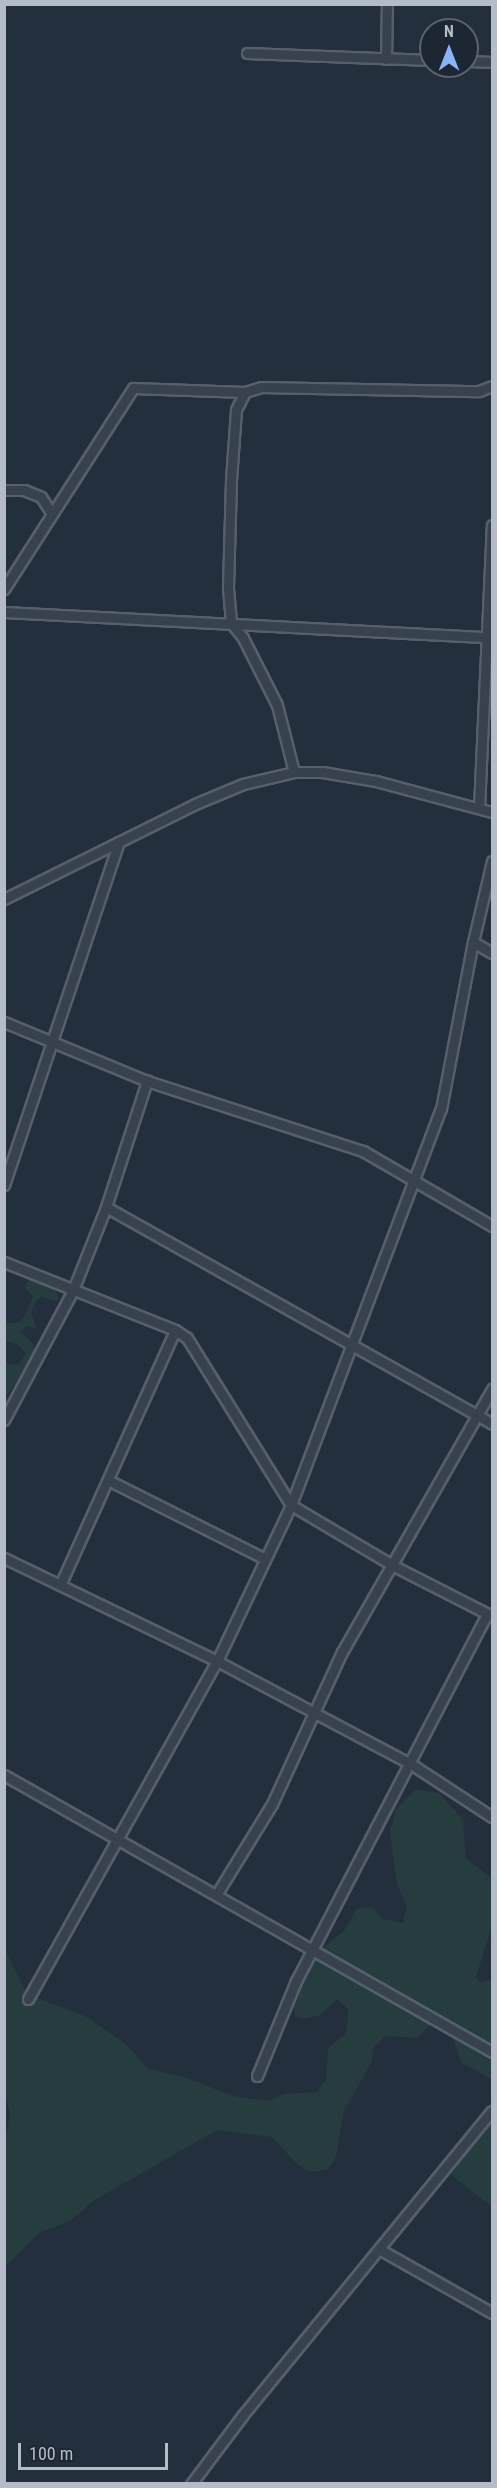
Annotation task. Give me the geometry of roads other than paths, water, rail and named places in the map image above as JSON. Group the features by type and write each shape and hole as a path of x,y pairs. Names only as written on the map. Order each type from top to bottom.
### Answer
{"street":[{"path":"386,58 387,4"},
{"path":"247,54 419,59"},
{"path":"4,589 133,388 245,392 261,387 479,391 492,387"},
{"path":"245,392 236,410 231,480 231,624 243,638 277,705 294,772"},
{"path":"4,490 24,490 41,497 52,514"},
{"path":"478,808 489,637 492,525"},
{"path":"4,612 489,637"},
{"path":"4,898 233,788 294,772 321,772 376,781 492,812"},
{"path":"4,1185 119,842"},
{"path":"28,1999 217,1661 291,1505 441,1109 473,942 492,861"},
{"path":"473,942 492,953"},
{"path":"4,1022 147,1081 342,1144 415,1179 492,1226"},
{"path":"4,1420 73,1290 106,1207 147,1081"},
{"path":"106,1207 492,1424"},
{"path":"4,1262 175,1330 186,1338 291,1505 392,1566 490,1615 312,1950 257,2076"},
{"path":"61,1584 175,1330"},
{"path":"216,1895 272,1804 342,1652 492,1389"},
{"path":"108,1480 265,1559"},
{"path":"4,1558 217,1661 411,1764 492,1817"},
{"path":"4,1774 492,2052"},
{"path":"191,2484 492,2111"},
{"path":"379,2249 492,2313"}]}
